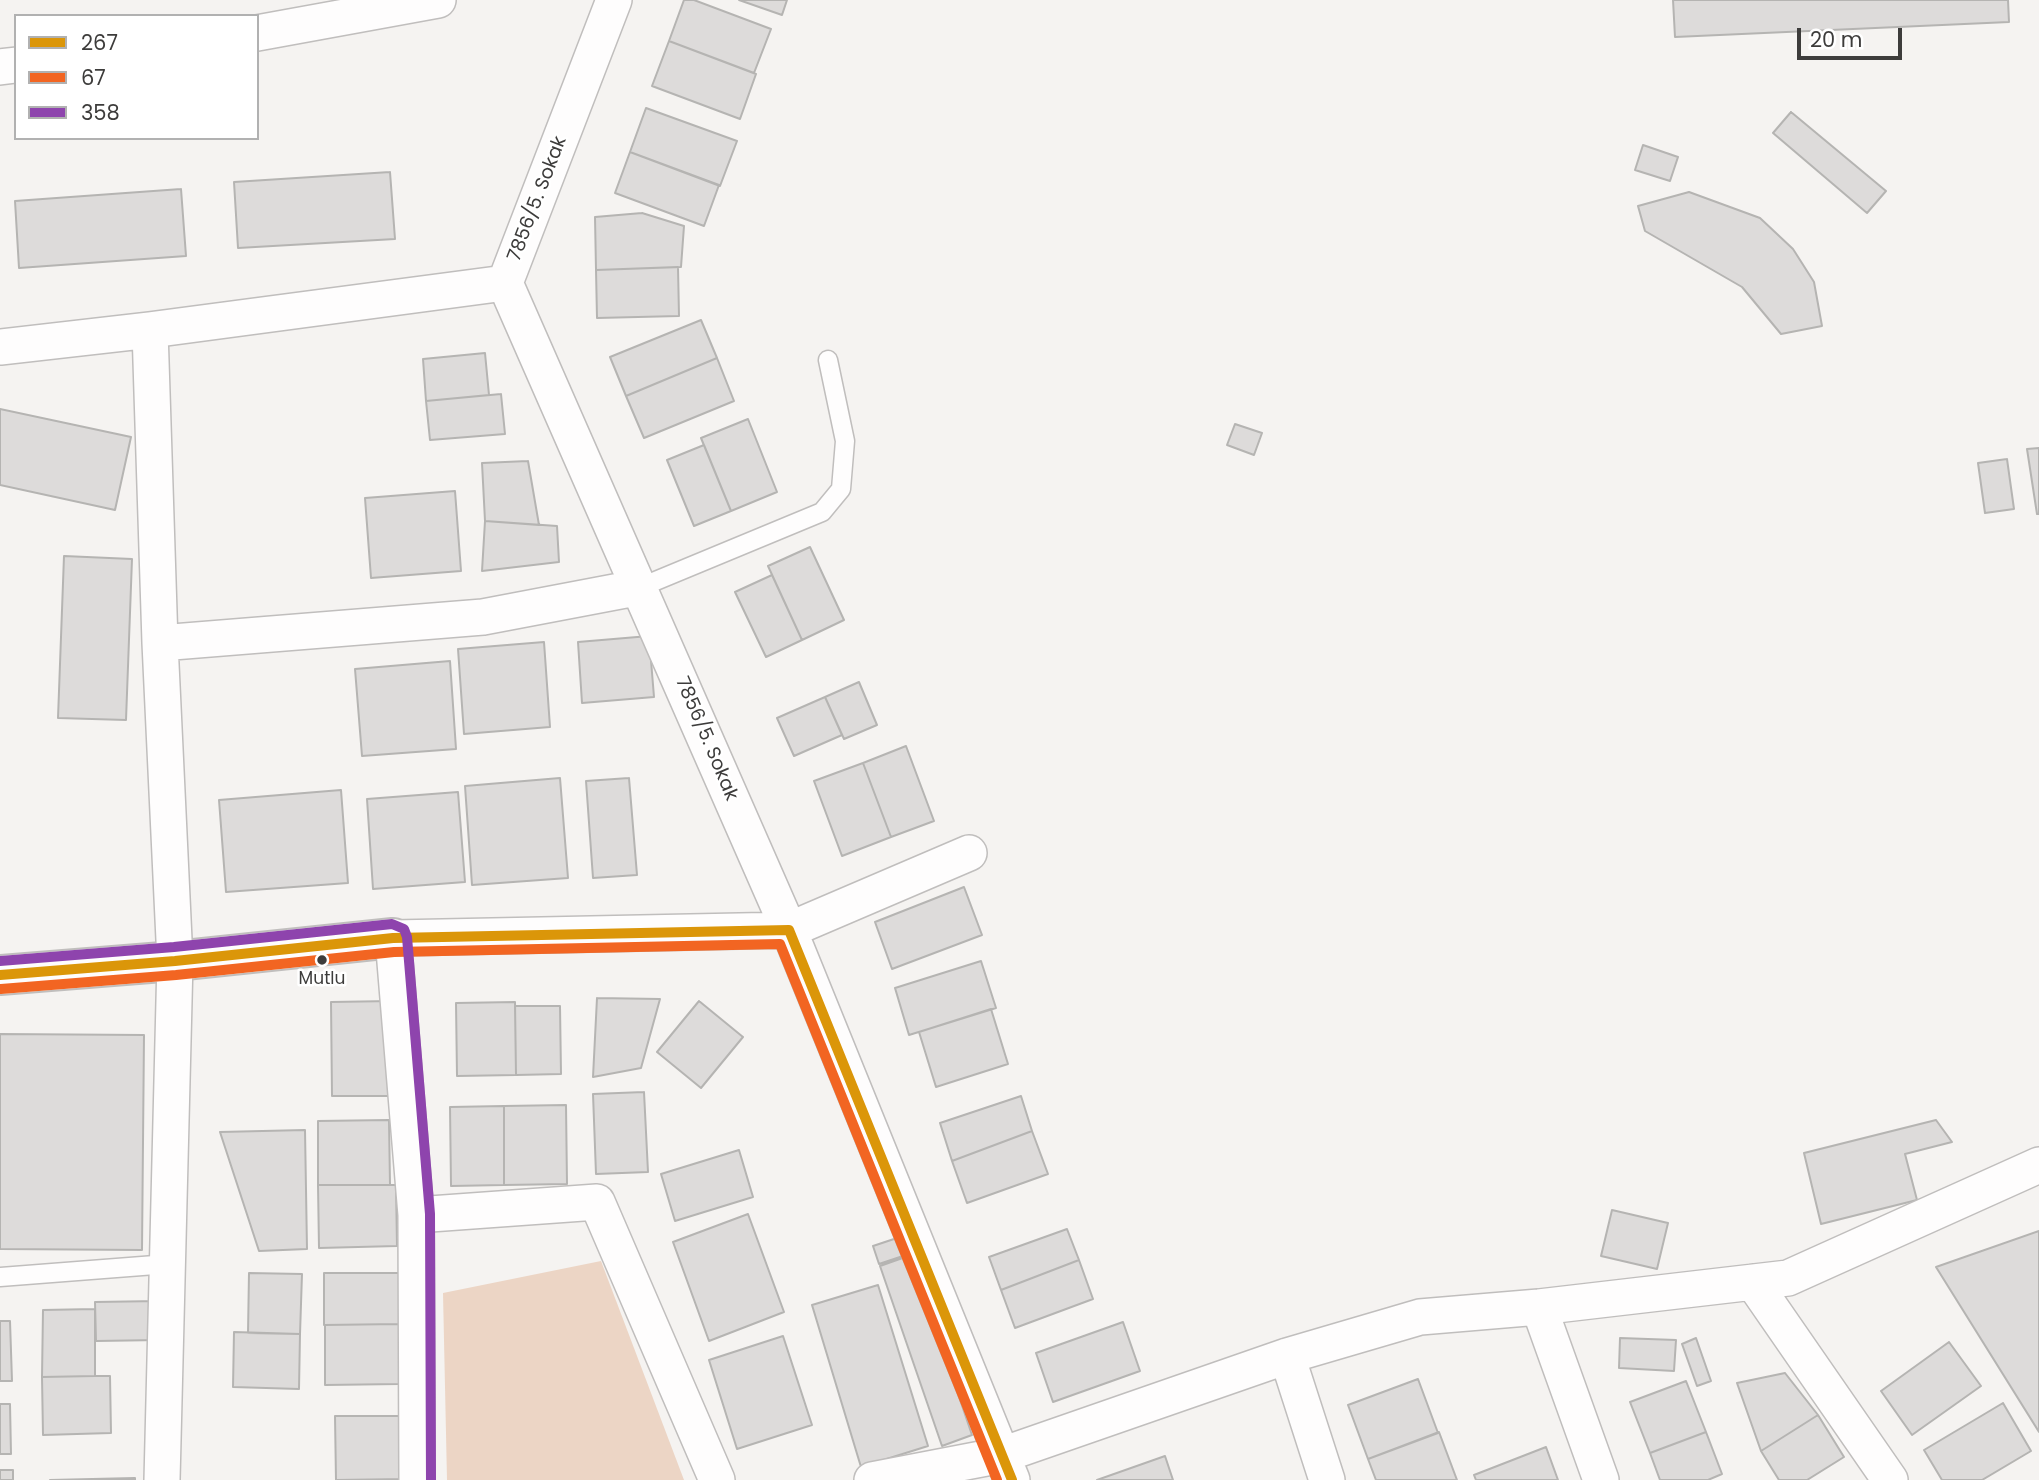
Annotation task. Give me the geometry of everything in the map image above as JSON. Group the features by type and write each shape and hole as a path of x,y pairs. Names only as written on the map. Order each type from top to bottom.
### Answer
{"street":[{"path":"259,33 438,0"},
{"name":"7856/5. Sokak","path":"614,0 505,283 789,930 1007,1467"},
{"path":"0,346 150,330 505,283"},
{"path":"150,330 160,643 175,961 162,1480"},
{"path":"160,643 483,617 640,587"},
{"path":"0,975 175,961 393,938 789,930 969,853"},
{"path":"393,938 416,1215 417,1480"},
{"path":"872,1480 1007,1467 1287,1356 1420,1317 1539,1307 1788,1278 2039,1165"},
{"path":"416,1215 597,1202 718,1480"},
{"path":"1753,1282 1890,1480"},
{"path":"1539,1307 1601,1480"},
{"path":"1287,1356 1327,1480"}],"lane":[{"path":"640,587 822,512 841,489 845,441 828,360"},
{"path":"0,1277 167,1264"}],"shaded area":[{"path":"601,1261 684,1480 447,1480 443,1293"}],"building":[{"path":"684,0 694,0 771,29 754,73 669,41"},
{"path":"739,0 787,0 782,15"},
{"path":"1673,0 2008,0 2009,22 1675,37"},
{"path":"669,41 756,74 740,119 652,86"},
{"path":"646,108 737,141 720,186 630,152"},
{"path":"1791,112 1886,191 1867,213 1773,133"},
{"path":"1643,145 1678,157 1670,181 1635,170"},
{"path":"630,152 719,185 704,226 615,193"},
{"path":"390,172 395,239 238,248 234,182"},
{"path":"181,189 186,256 19,268 15,201"},
{"path":"1689,192 1760,218 1793,249 1814,282 1822,326 1781,334 1742,287 1645,231 1638,206"},
{"path":"642,213 684,226 681,267 596,270 595,217"},
{"path":"678,267 679,316 597,318 596,270"},
{"path":"701,320 717,358 626,396 610,357"},
{"path":"485,353 489,395 426,401 423,359"},
{"path":"717,358 734,401 644,438 626,396"},
{"path":"501,394 505,434 430,440 426,401"},
{"path":"0,409 131,437 115,510 0,485"},
{"path":"748,419 777,492 731,511 701,438"},
{"path":"1235,424 1262,433 1254,455 1227,445"},
{"path":"704,445 731,511 694,526 667,460"},
{"path":"2039,448 2039,514 2037,514 2027,449"},
{"path":"2007,459 2014,509 1985,513 1978,463"},
{"path":"528,461 539,525 485,521 482,463"},
{"path":"455,491 461,571 371,578 365,498"},
{"path":"485,521 557,526 559,562 482,571"},
{"path":"810,547 844,620 802,640 768,566"},
{"path":"64,556 132,559 126,720 58,718"},
{"path":"772,575 802,640 766,657 735,592"},
{"path":"649,636 654,697 582,703 578,642"},
{"path":"544,642 550,727 464,734 458,649"},
{"path":"450,661 456,749 362,756 355,669"},
{"path":"859,682 877,725 844,739 825,697"},
{"path":"825,697 842,735 794,756 777,718"},
{"path":"906,746 934,821 891,837 863,763"},
{"path":"863,763 891,837 842,856 814,781"},
{"path":"560,778 568,878 472,885 465,786"},
{"path":"629,778 637,875 593,878 586,781"},
{"path":"341,790 348,883 226,892 219,800"},
{"path":"458,792 465,882 373,889 367,799"},
{"path":"964,887 982,935 892,969 875,922"},
{"path":"981,961 996,1008 909,1035 895,988"},
{"path":"597,998 660,999 641,1068 593,1077"},
{"path":"392,1001 392,1096 332,1096 331,1002"},
{"path":"699,1001 743,1037 701,1088 657,1052"},
{"path":"515,1002 516,1075 457,1076 456,1003"},
{"path":"515,1006 560,1006 561,1074 516,1075"},
{"path":"991,1009 1008,1064 936,1087 919,1032"},
{"path":"0,1034 144,1035 142,1250 0,1249"},
{"path":"644,1092 648,1172 596,1174 593,1094"},
{"path":"1021,1096 1032,1131 952,1161 940,1123"},
{"path":"566,1105 567,1184 504,1185 504,1106"},
{"path":"504,1106 504,1185 451,1186 450,1107"},
{"path":"389,1120 390,1185 318,1185 318,1121"},
{"path":"1936,1120 1952,1142 1905,1154 1917,1200 1821,1224 1804,1153"},
{"path":"305,1130 307,1249 259,1251 220,1132"},
{"path":"1032,1131 1048,1174 967,1203 952,1161"},
{"path":"739,1150 753,1197 675,1221 661,1174"},
{"path":"318,1185 396,1185 397,1246 319,1248"},
{"path":"1612,1210 1668,1223 1657,1269 1601,1256"},
{"path":"748,1214 784,1312 709,1341 673,1242"},
{"path":"1067,1229 1079,1260 1001,1290 989,1257"},
{"path":"2039,1231 2039,1432 1936,1267"},
{"path":"897,1238 903,1256 879,1264 873,1246"},
{"path":"911,1255 972,1435 942,1446 880,1266"},
{"path":"1079,1260 1093,1299 1015,1328 1001,1290"},
{"path":"249,1273 302,1274 300,1334 248,1333"},
{"path":"324,1273 399,1273 399,1324 324,1325"},
{"path":"878,1285 928,1446 861,1467 812,1305"},
{"path":"159,1301 160,1340 96,1341 95,1302"},
{"path":"95,1309 95,1376 42,1377 43,1310"},
{"path":"0,1321 10,1321 12,1381 0,1381"},
{"path":"1123,1322 1140,1371 1053,1402 1036,1353"},
{"path":"399,1324 399,1384 325,1385 325,1325"},
{"path":"234,1332 300,1334 299,1389 233,1387"},
{"path":"783,1336 812,1425 737,1449 709,1360"},
{"path":"1620,1338 1676,1340 1674,1371 1619,1368"},
{"path":"1696,1338 1711,1381 1697,1386 1682,1344"},
{"path":"1949,1342 1981,1386 1912,1435 1881,1391"},
{"path":"1785,1373 1818,1415 1761,1451 1737,1383"},
{"path":"110,1376 111,1433 43,1435 42,1377"},
{"path":"1418,1379 1438,1433 1368,1459 1348,1405"},
{"path":"1686,1381 1706,1432 1650,1453 1630,1402"},
{"path":"2003,1403 2031,1451 1982,1480 1942,1480 1924,1450"},
{"path":"0,1404 10,1404 11,1454 0,1454"},
{"path":"1818,1415 1844,1457 1807,1480 1779,1480 1761,1451"},
{"path":"335,1416 405,1416 405,1479 336,1480"},
{"path":"1439,1432 1457,1480 1376,1480 1368,1459"},
{"path":"1706,1432 1722,1474 1708,1480 1660,1480 1650,1453"},
{"path":"1546,1447 1558,1480 1476,1480 1474,1475"},
{"path":"1165,1456 1173,1480 1097,1480"},
{"path":"0,1470 13,1470 13,1480 0,1480"},
{"path":"135,1478 135,1480 50,1480"}],"transit line":[{"name":"358","path":"0,961 174,947 392,924 404,929 407,937 430,1214 431,1480"},
{"name":"267","path":"0,975 175,961 393,938 789,930 1012,1480"},
{"name":"67","path":"1,989 176,975 394,952 780,944 997,1480"}],"place":[{"name":"Mutlu","path":"322,960"}]}
